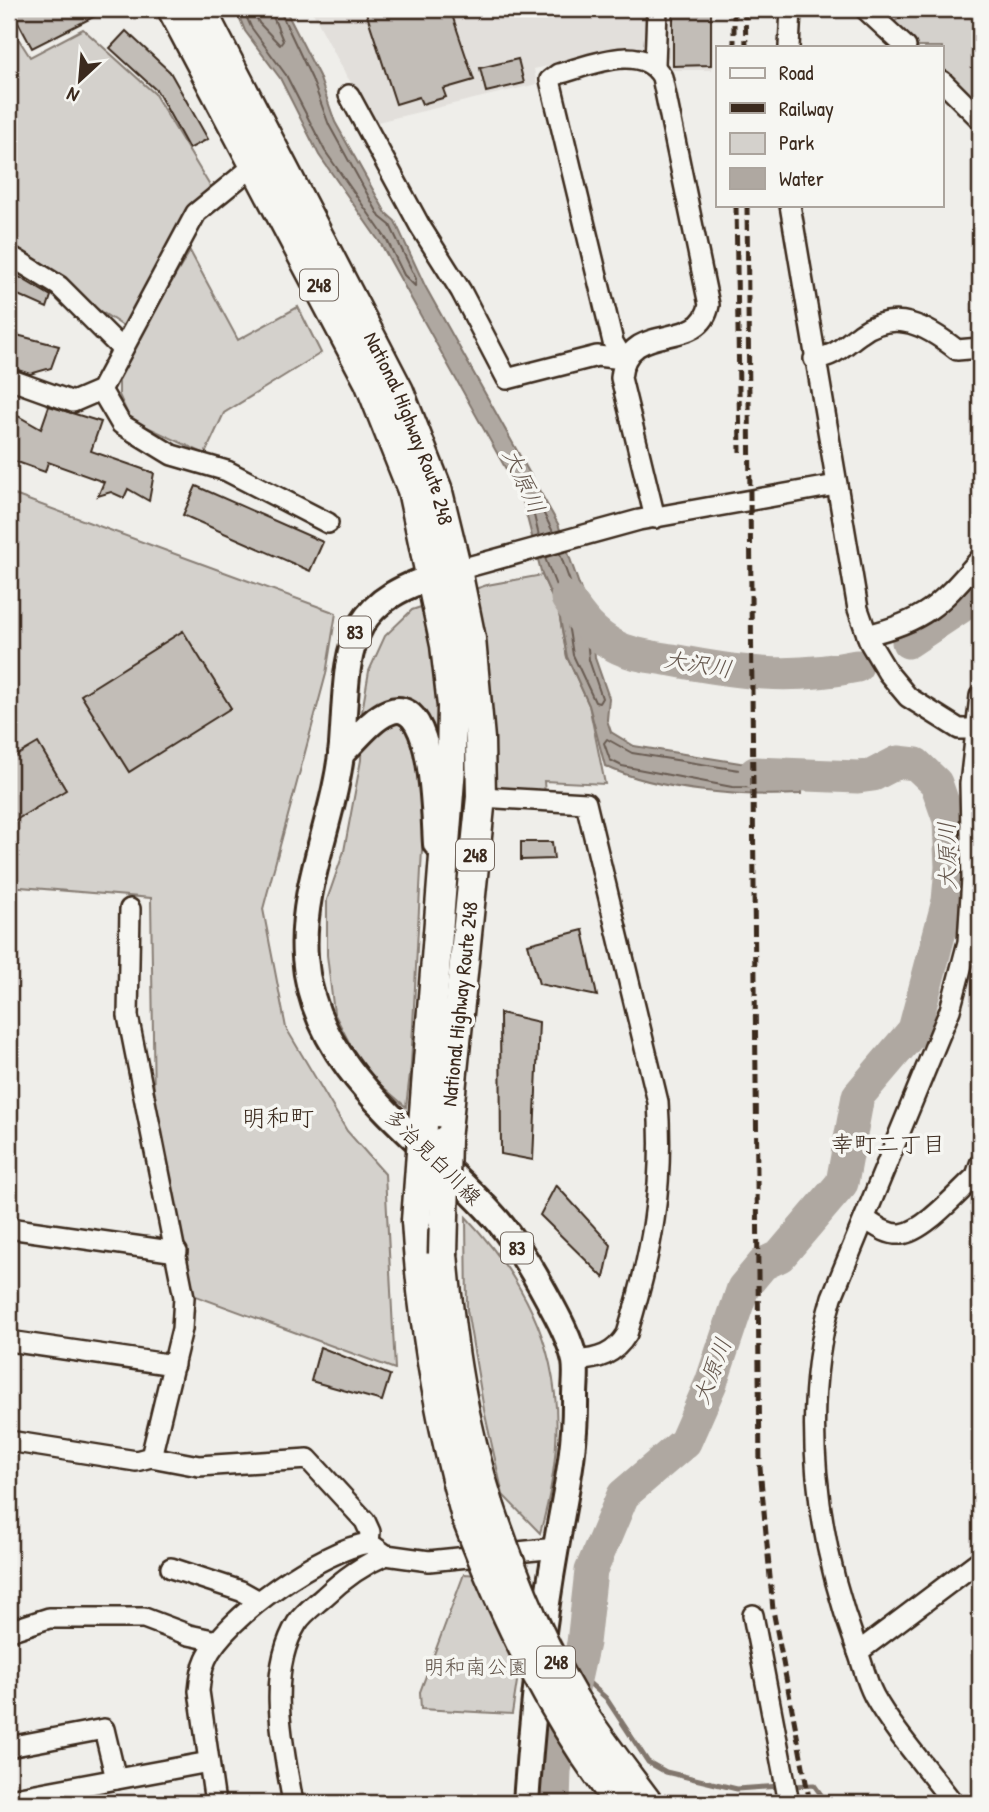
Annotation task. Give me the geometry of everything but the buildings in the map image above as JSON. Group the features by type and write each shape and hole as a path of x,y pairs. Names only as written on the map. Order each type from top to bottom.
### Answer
{"highway":[{"name":"National Highway Route 248","path":"172,9 369,382 412,490 445,645 452,706 441,897 435,1133 453,1359 471,1447 478,1512 498,1599 545,1691 596,1773 619,1803"},
{"name":"National Highway Route 248","path":"201,9 399,391 437,488 471,639 480,739 481,797 435,1133 416,1222 426,1328 442,1429 478,1512 587,1719 648,1803"}],"main road":[{"name":"多治見白川線","path":"457,570 430,577 382,600 367,614 356,632 349,651 341,754 307,909 305,957 312,1000 330,1038 352,1073 498,1221 531,1268 555,1311 575,1361 573,1463 540,1650 526,1803"},
{"path":"341,754 387,712 403,711 422,728 429,756 441,897"}],"street":[{"path":"623,359 634,348 647,342 698,327 706,319 709,305 662,77 656,65 657,9"},
{"path":"789,46 790,9"},
{"path":"865,9 905,46"},
{"path":"647,519 621,378 623,359 613,342 550,80 558,74 629,57 645,59 656,65"},
{"path":"944,83 980,119"},
{"path":"349,95 420,226 471,309 507,379 597,356 623,359"},
{"path":"9,379 73,402 101,390 196,214 256,164"},
{"path":"790,206 858,609 867,635 888,673 908,697 959,729 977,728"},
{"path":"9,255 59,286 122,349"},
{"path":"814,359 838,353 870,327 890,320 918,324 934,331 957,350 980,348"},
{"path":"101,390 121,424 172,455 228,471 328,523"},
{"path":"457,570 647,519 836,485"},
{"path":"867,635 902,627 938,607 980,559"},
{"path":"953,1803 874,1696 838,1600 813,1454 815,1387 824,1327 950,1010 968,942 972,878 970,784 980,696"},
{"path":"481,797 586,803 658,1102 661,1145 655,1225 627,1334 619,1347 608,1354 597,1359 575,1361"},
{"path":"130,909 128,1016 184,1297 183,1329 150,1457"},
{"path":"865,1219 885,1231 899,1234 915,1231 976,1176 980,1164"},
{"path":"9,1228 177,1252"},
{"path":"9,1341 174,1365"},
{"path":"9,1440 136,1461 150,1457 199,1466 307,1459 365,1521 370,1532 369,1543"},
{"path":"215,1803 200,1674 217,1641 259,1601 349,1546 369,1543 386,1555 429,1561 556,1548"},
{"path":"293,1803 282,1734 281,1702 289,1638 299,1620 334,1587 365,1564 386,1555"},
{"path":"858,1652 980,1560"},
{"path":"171,1568 241,1591 259,1601"},
{"path":"752,1615 789,1803"},
{"path":"9,1631 49,1618 144,1618 189,1635 217,1641"},
{"path":"9,1748 103,1729 116,1779"},
{"path":"9,1798 209,1762"}],"shaded area":[{"path":"311,9 713,9 712,70 672,70 669,58 634,48 534,69 537,84 377,122 346,75"}],"green space":[{"path":"910,9 980,9 980,108 944,73 944,46 917,46 893,23"},
{"path":"9,24 30,57 83,29 154,93 210,186 125,327 9,252"},
{"path":"190,251 238,340 298,307 321,353 224,413 205,454 130,419 119,395 119,370"},
{"path":"9,493 336,613 326,674 263,909 286,1028 347,1131 385,1174 395,1369 193,1295 154,1105 151,898 9,886"},
{"path":"542,575 559,613 567,657 589,705 605,784 544,781 545,795 425,791 411,1065 406,1107 375,1080 352,1048 334,1013 327,955 327,900 344,851 361,760 362,712 369,671 385,636 412,610 487,585"},
{"path":"466,1217 496,1253 520,1289 538,1326 550,1364 556,1403 556,1444 551,1487 540,1533 503,1495 484,1410 467,1310"},
{"name":"明和南公園","path":"464,1574 533,1578 512,1714 421,1709 420,1692"}],"water":[{"path":"236,9 285,9 319,76 335,122 386,213 395,221 425,286 558,524 593,625 595,658 609,698 607,720 611,732 634,746 740,763 802,766 801,794 727,793 675,787 626,775 605,766 589,705 567,657 559,613 542,575 522,498 381,244 319,155 280,78 245,31"}],"waterway":[{"name":"大沢川","path":"908,642 980,594"},
{"name":"大沢川","path":"567,598 600,636 635,654 764,673 809,673 857,666"},
{"name":"大原川","path":"554,1803 555,1770 583,1643 591,1571 623,1495 685,1442 711,1383 743,1288 763,1264 780,1256 842,1183 858,1096 914,1030 948,901 951,867 949,820 936,783 916,764 898,762 873,775 858,777 755,773"},
{"path":"577,1672 606,1698 648,1762 666,1772 737,1789 781,1786"},
{"path":"790,1786 814,1785 827,1803"}],"railway":[{"path":"734,9 734,46"},
{"path":"745,9 746,46"},
{"path":"736,206 740,452"},
{"path":"747,206 760,1468 773,1610 810,1803"}],"district":[{"name":"明和町","path":"278,1118"},
{"name":"幸町二丁目","path":"888,1144"}]}
